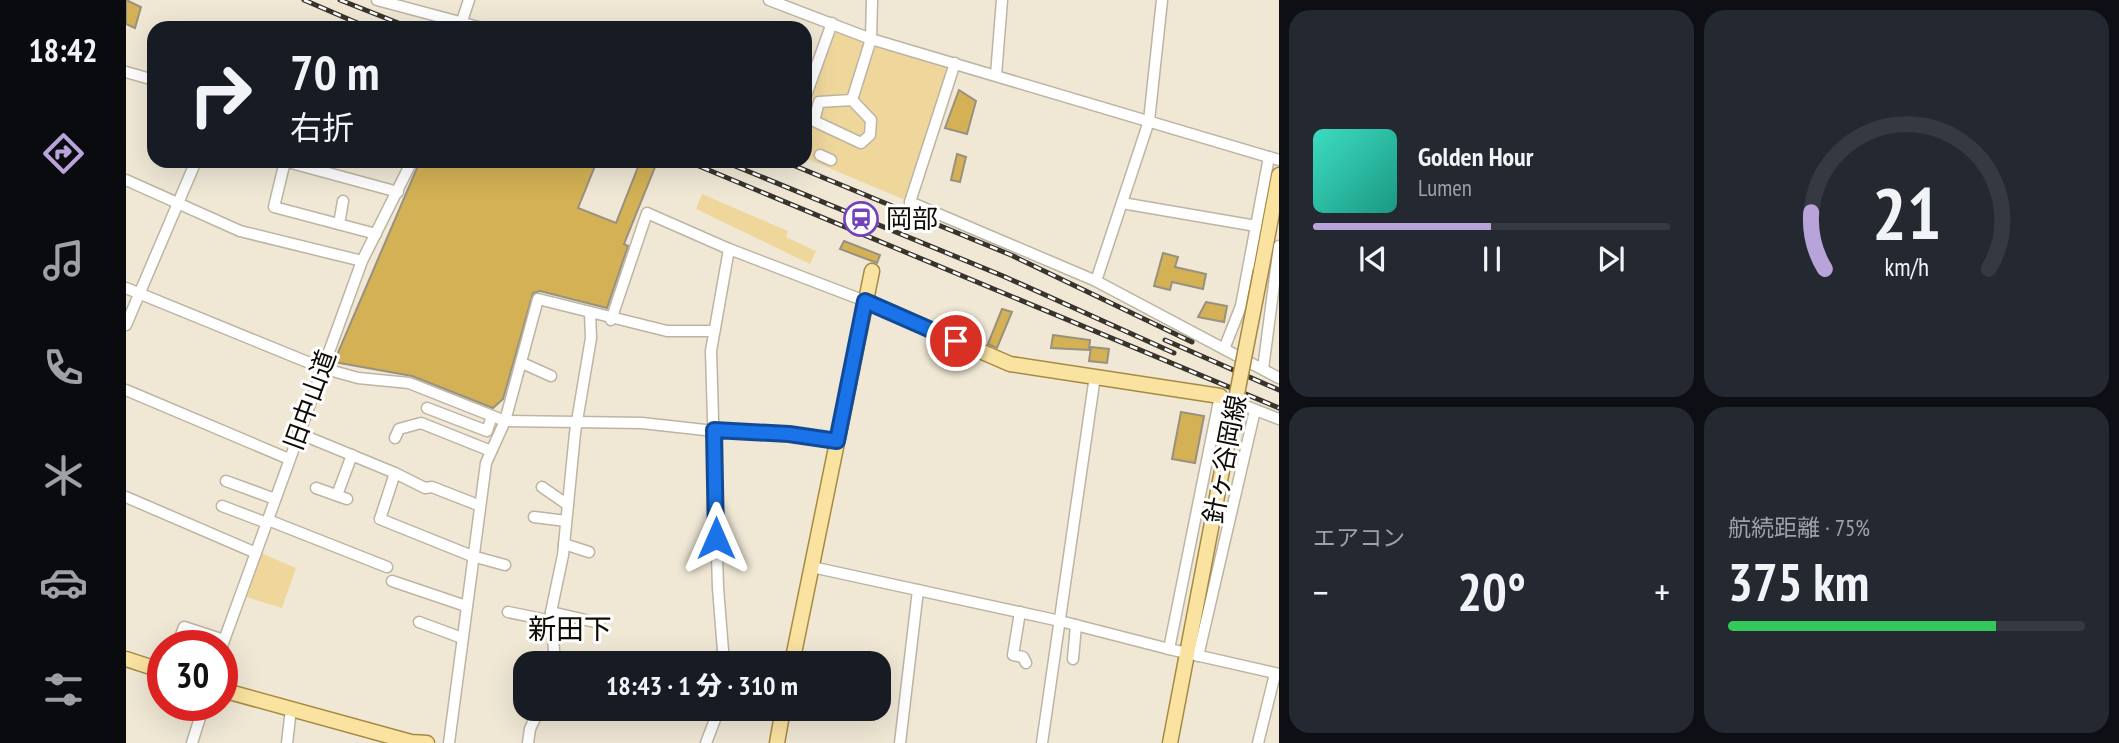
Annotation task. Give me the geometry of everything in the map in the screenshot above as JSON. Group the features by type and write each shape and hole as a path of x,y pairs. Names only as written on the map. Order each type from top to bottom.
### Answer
{"main road":[{"name":"針ヶ谷岡線","path":"1170,743 1193,655 1219,486 1279,175"},
{"path":"794,651 872,271"},
{"name":"針ヶ谷岡線","path":"865,301 1010,364 1220,397"},
{"path":"126,659 147,666"},
{"path":"238,694 376,738 427,743"},
{"path":"777,743 781,721"}],"street":[{"path":"377,0 448,21"},
{"path":"462,21 468,0"},
{"path":"769,0 871,39 1274,159 1256,226 1241,306 1224,349"},
{"path":"852,100 871,39 872,0"},
{"path":"996,75 1002,0"},
{"path":"1096,281 1149,121 1162,0"},
{"path":"812,79 832,23"},
{"path":"955,63 910,202 1096,281 1279,378"},
{"path":"126,72 147,78"},
{"path":"852,100 871,120 870,135 861,143 814,121 819,102 852,100"},
{"path":"820,155 831,160"},
{"path":"126,325 193,168"},
{"path":"283,168 274,207 376,234"},
{"path":"311,168 398,192"},
{"name":"旧中山道","path":"228,630 362,261 409,168"},
{"path":"126,180 240,231 362,261"},
{"path":"339,225 343,201"},
{"path":"1122,203 1256,226"},
{"path":"611,320 647,213 729,249 865,301"},
{"path":"1263,369 1276,299 1279,246"},
{"path":"723,651 718,588 712,331 729,249"},
{"path":"126,288 322,368 358,378 409,383 505,421 642,423 789,434 837,441"},
{"path":"449,743 485,463 505,421 538,299 611,320 667,331 712,331"},
{"path":"554,651 551,616 564,544 576,421 592,338 590,313"},
{"path":"522,363 551,376"},
{"path":"1042,743 1095,376"},
{"path":"126,390 289,459"},
{"path":"1169,649 1220,397 1279,419"},
{"path":"427,408 486,430 492,416"},
{"path":"1193,655 1255,410"},
{"path":"395,438 399,429 421,423 491,451"},
{"path":"298,433 395,472 425,488 432,487 478,505"},
{"path":"316,488 342,497 352,455"},
{"path":"395,472 380,519 472,556 505,565"},
{"path":"226,481 275,499"},
{"path":"542,487 568,505"},
{"path":"126,497 256,553"},
{"path":"222,506 387,567"},
{"path":"534,517 566,521"},
{"path":"564,544 589,552"},
{"path":"812,567 1060,621 1277,674 1258,743"},
{"path":"392,581 466,606"},
{"path":"900,743 918,590"},
{"path":"508,612 599,624"},
{"path":"1020,612 1013,655 1023,657 1026,663"},
{"path":"419,622 462,638"},
{"path":"1073,659 1076,625"},
{"path":"287,743 291,709"},
{"path":"192,743 199,721"},
{"path":"528,743 534,721"},
{"path":"706,743 714,721"}],"shaded area":[{"path":"832,23 955,63 910,202 812,161 812,79"},
{"path":"702,194 788,231 786,237 816,251 810,264 696,209"},
{"path":"261,553 296,568 282,608 246,597"}],"building":[{"path":"126,0 141,7 135,28 126,24"},
{"path":"959,90 976,101 967,134 945,128"},
{"path":"957,154 966,157 960,182 951,180"},
{"path":"417,168 594,168 578,208 616,223 638,168 655,168 624,244 628,246 607,308 540,291 533,293 503,399 493,408 412,376 334,362"},
{"path":"844,241 880,255 877,263 840,249"},
{"path":"1163,253 1178,257 1175,267 1206,274 1203,289 1172,282 1170,290 1154,286"},
{"path":"1206,302 1227,306 1224,322 1198,317"},
{"path":"1002,309 1012,312 997,348 988,344"},
{"path":"1053,335 1090,340 1089,350 1051,348"},
{"path":"1091,347 1109,349 1107,363 1089,361"},
{"path":"1181,412 1204,416 1195,463 1172,459"}],"railway":[{"path":"304,0 353,21"},
{"path":"340,0 393,21"},
{"path":"704,168 1279,408"},
{"path":"740,168 1003,276 1174,353"},
{"path":"800,168 1011,255 1192,342"},
{"path":"1165,340 1279,390"}],"place":[{"name":"岡部","path":"861,219"}],"district":[{"name":"新田下","path":"570,629"}],"route":[{"path":"716,538 714,430 770,432 837,441 865,301 956,341"}]}
